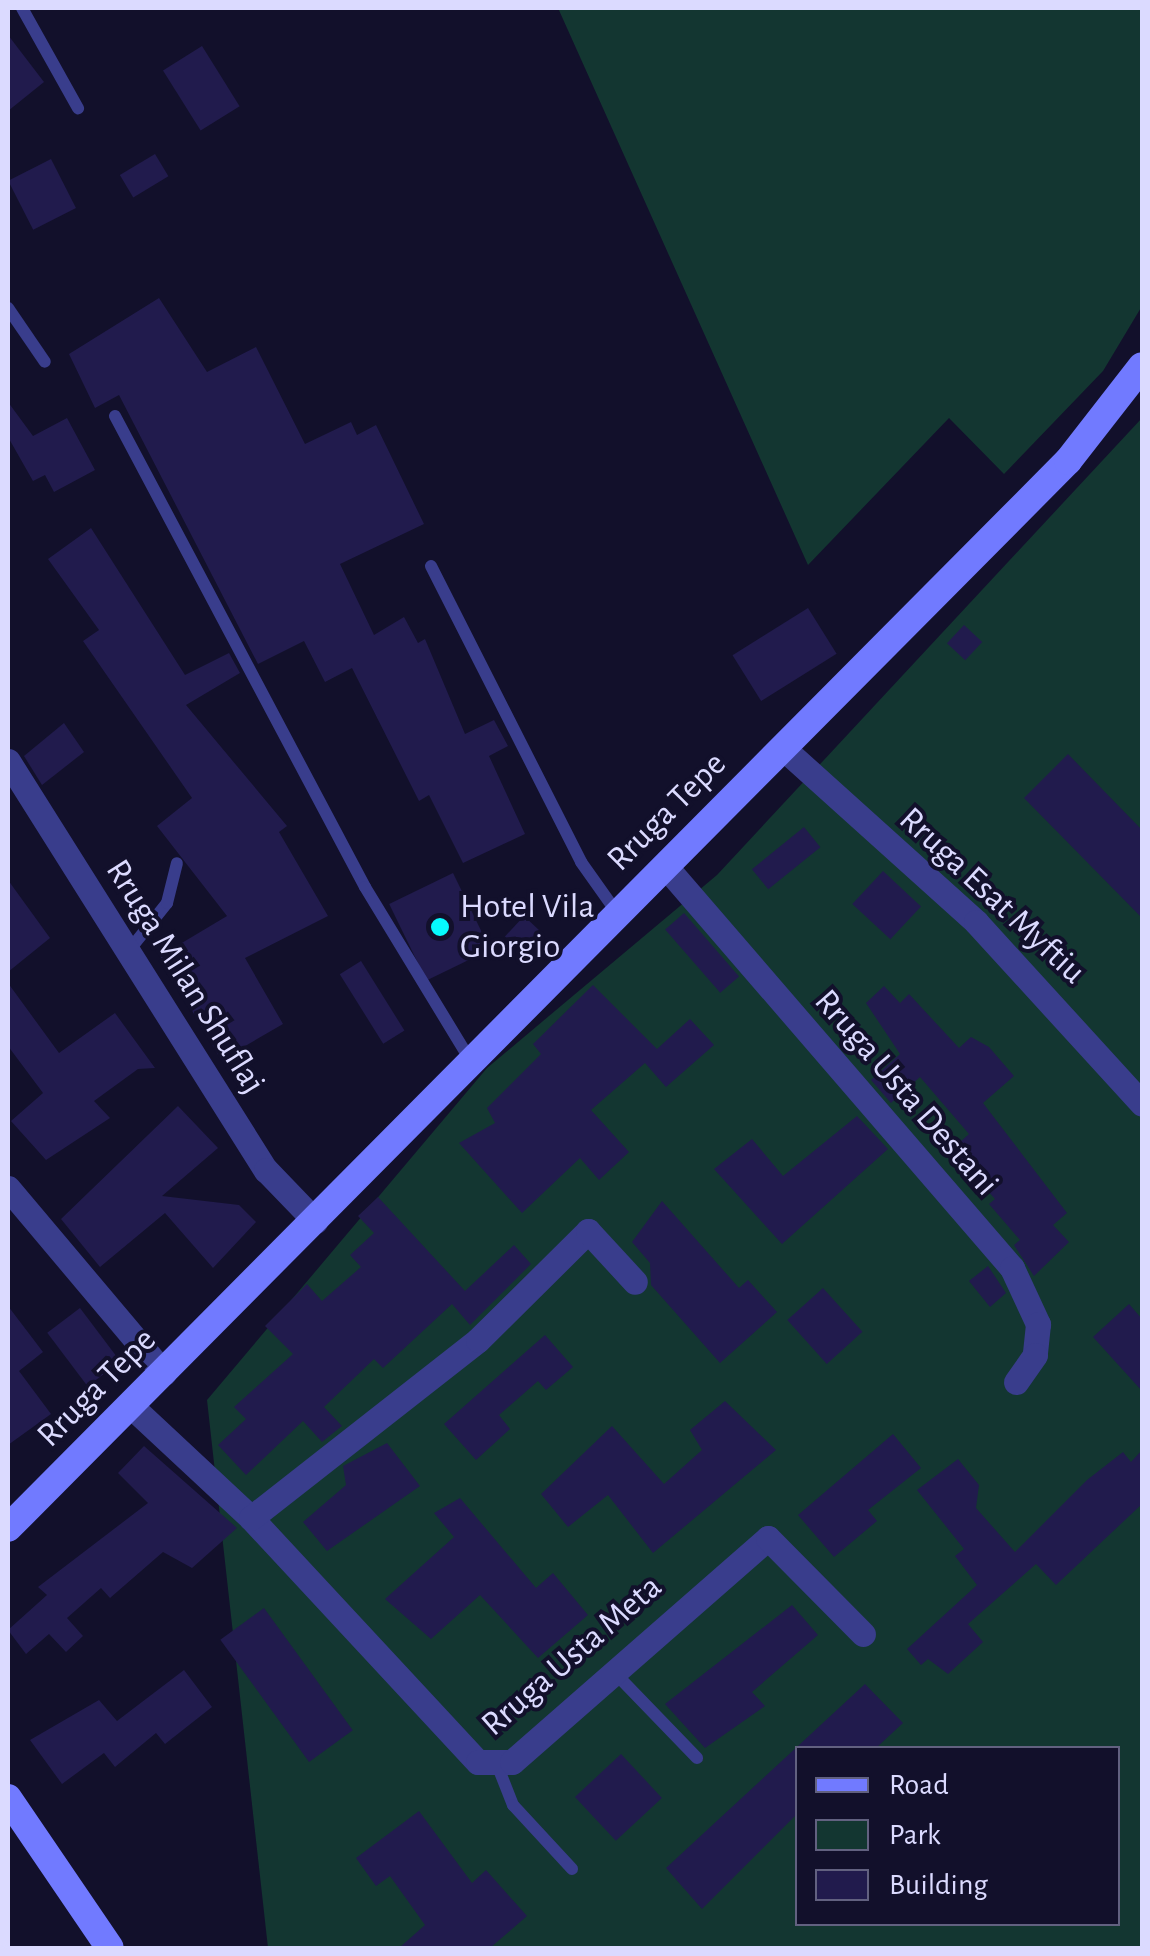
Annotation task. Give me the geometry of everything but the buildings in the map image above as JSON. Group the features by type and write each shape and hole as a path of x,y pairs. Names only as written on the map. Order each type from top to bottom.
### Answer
{"main road":[{"name":"Rruga Tepe","path":"13,1527 1068,461 1142,366"},
{"path":"8,1798 110,1948"}],"street":[{"name":"Rruga Esat Myftiu","path":"783,748 1001,946 1142,1104"},
{"name":"Rruga Milan Shuflaj","path":"8,762 266,1170 315,1221"},
{"name":"Rruga Usta Destani","path":"666,867 1012,1268 1038,1324 1035,1355 1016,1382"},
{"path":"8,1188 164,1373"},
{"path":"251,1518 478,1340 588,1231 635,1282"},
{"name":"Rruga Usta Meta","path":"131,1406 251,1518 478,1762 498,1767 768,1538 863,1634"}],"lane":[{"path":"22,8 78,108"},
{"path":"8,308 45,362"},
{"path":"115,416 374,903 472,1062"},
{"path":"432,566 581,862 618,914"},
{"path":"127,953 167,903 177,863"},
{"path":"613,1670 696,1758"},
{"path":"498,1767 513,1805 572,1869"}],"green space":[{"path":"558,8 1142,8 1142,306 1103,371 1004,474 949,418 808,565"},
{"path":"1142,418 1142,1948 268,1948 207,1400 487,1068 717,875"}],"place":[{"name":"Hotel Vila Giorgio","path":"440,927"}]}
